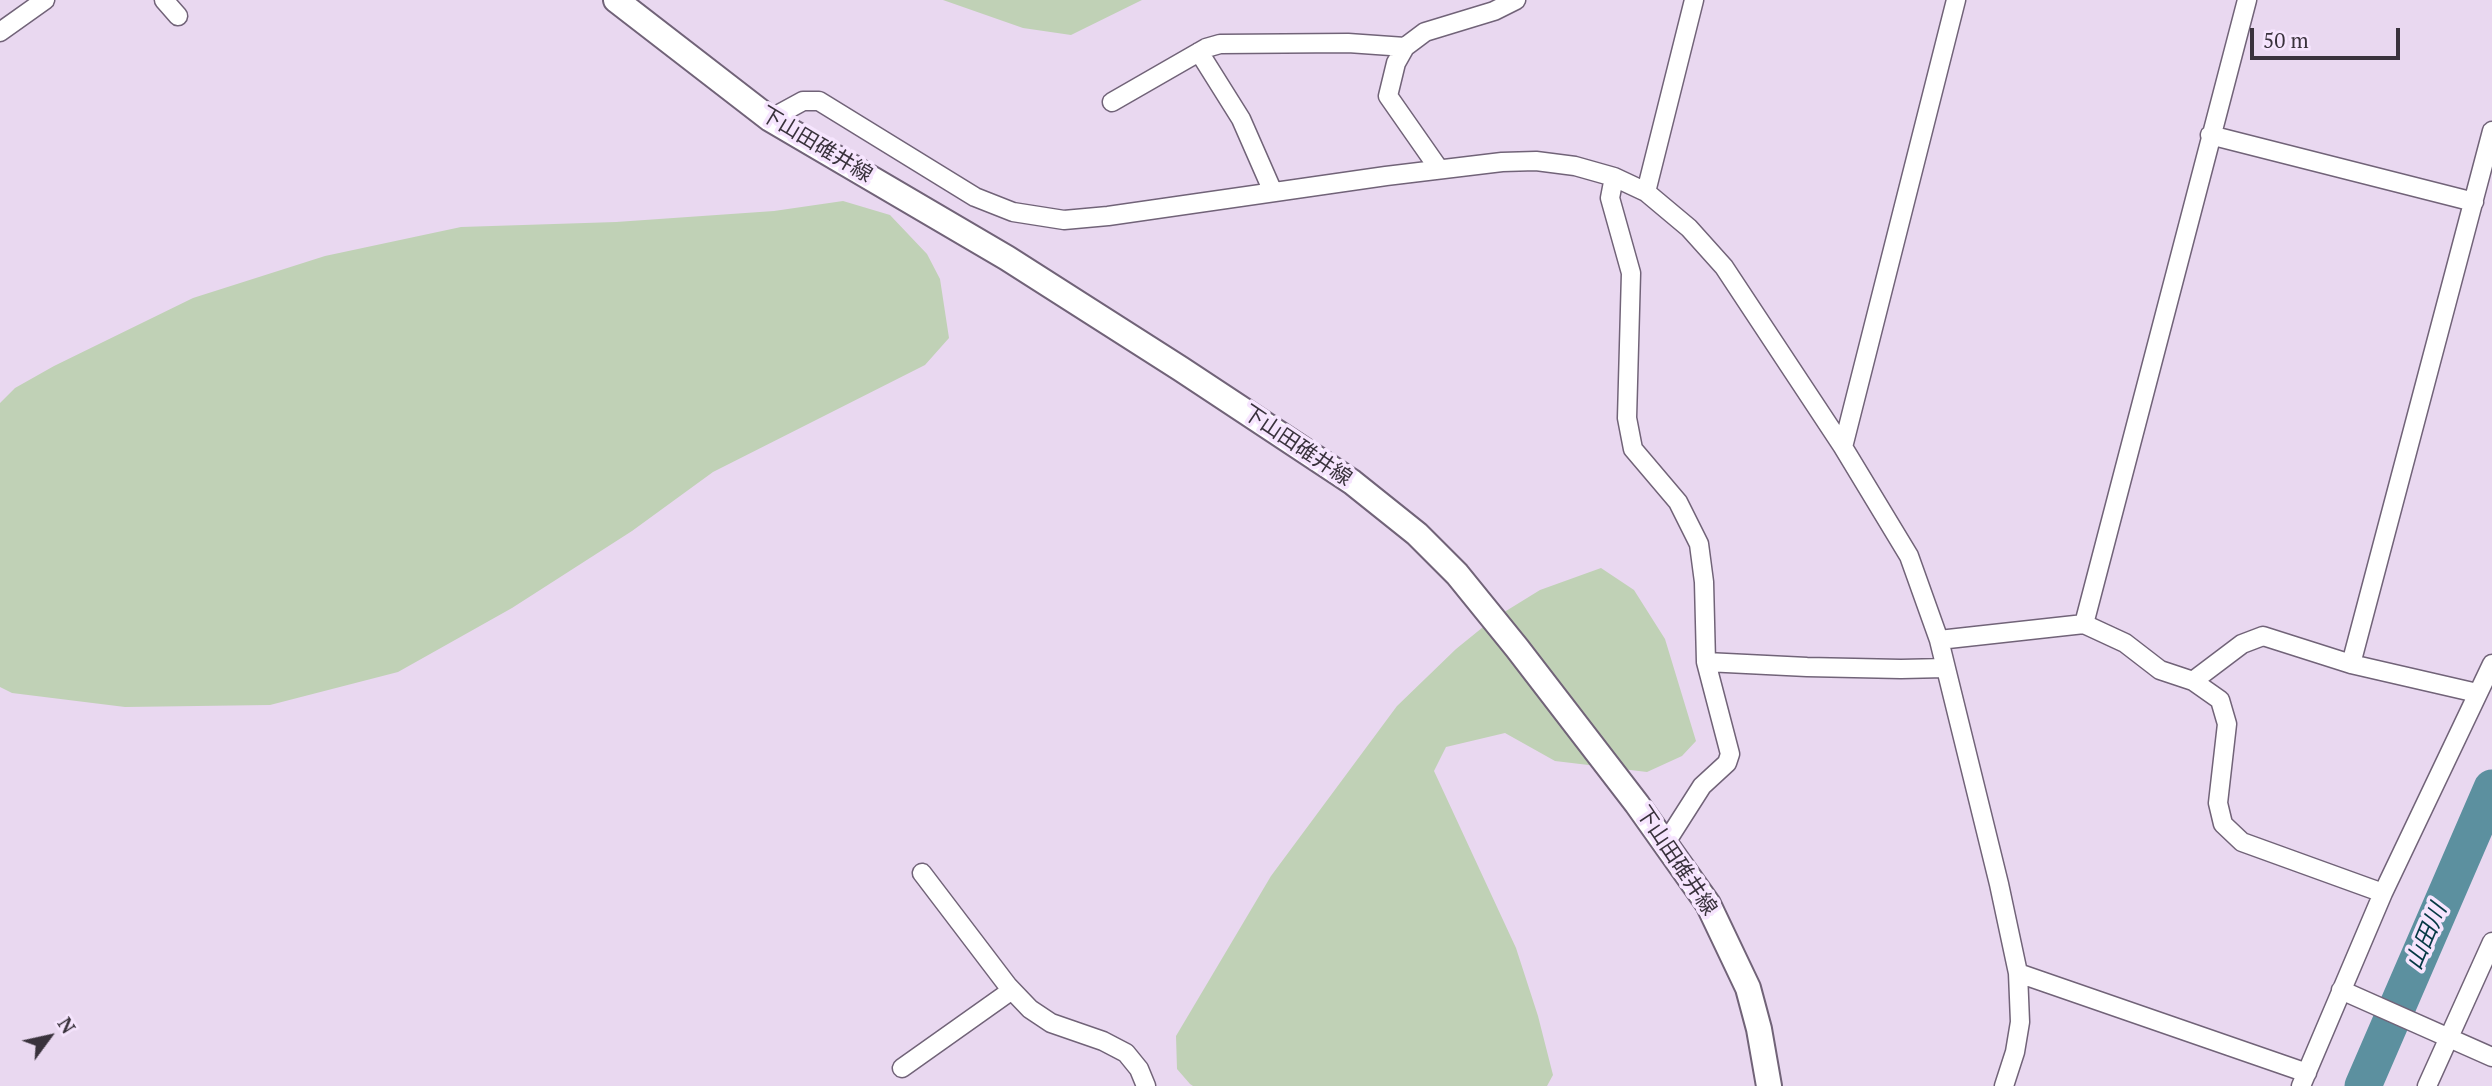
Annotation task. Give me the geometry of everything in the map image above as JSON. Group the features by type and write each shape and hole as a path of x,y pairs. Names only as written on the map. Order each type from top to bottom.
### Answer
{"main road":[{"name":"下山田碓井線","path":"616,0 769,118 1007,258 1181,369 1352,482 1417,534 1457,574 1517,648 1708,904 1748,988 1769,1086"}],"street":[{"path":"0,32 45,0"},
{"path":"164,0 178,16"},
{"path":"1439,169 1388,96 1396,63 1405,47 1424,32 1494,11 1516,0"},
{"path":"1646,192 1694,0"},
{"path":"1843,447 1956,0"},
{"path":"2084,624 2247,0"},
{"path":"1112,102 1199,52 1220,44 1348,43 1405,47"},
{"path":"1199,52 1241,119 1273,192"},
{"path":"769,118 803,101 819,101 975,197 1013,212 1064,220 1439,169 1536,160 1575,166 1614,177 1646,192 1689,228 1724,267 1843,447 1909,556 1939,640 2018,973 2020,1022 2015,1052 2004,1086"},
{"path":"2351,664 2492,131"},
{"path":"2210,135 2474,202"},
{"path":"1614,177 1610,198 1631,273 1627,418 1633,449 1678,502 1699,544 1704,582 1706,662 1730,754 1727,763 1702,786 1665,844"},
{"path":"1939,640 2084,624 2125,643 2160,670 2193,681 2220,700 2227,724 2218,803 2223,824 2242,842 2383,893"},
{"path":"2193,681 2242,644 2263,636 2351,664 2477,693"},
{"path":"1706,662 1807,667 1945,668"},
{"path":"2018,973 2304,1080 2347,993 2383,893 2492,664"},
{"path":"922,873 1012,990 1030,1009 1051,1023 1104,1041 1126,1053 1139,1069 1146,1086"},
{"path":"2427,1086 2492,942"},
{"path":"902,1069 1012,990"},
{"path":"2347,993 2492,1057"}],"green space":[{"path":"943,0 1142,0 1071,35 1023,28"},
{"path":"843,201 890,215 927,254 940,279 949,338 925,365 713,472 632,531 512,608 398,672 270,705 125,707 12,693 0,687 0,403 15,388 193,298 325,256 461,227 616,222 774,211"},
{"path":"1601,568 1634,590 1665,639 1696,741 1682,756 1647,772 1555,761 1505,733 1446,747 1434,771 1516,948 1538,1016 1553,1075 1547,1086 1190,1084 1177,1069 1176,1036 1271,876 1397,706 1456,649 1493,619 1540,590"}],"waterway":[{"name":"山田川","path":"2363,1086 2492,788"}]}
